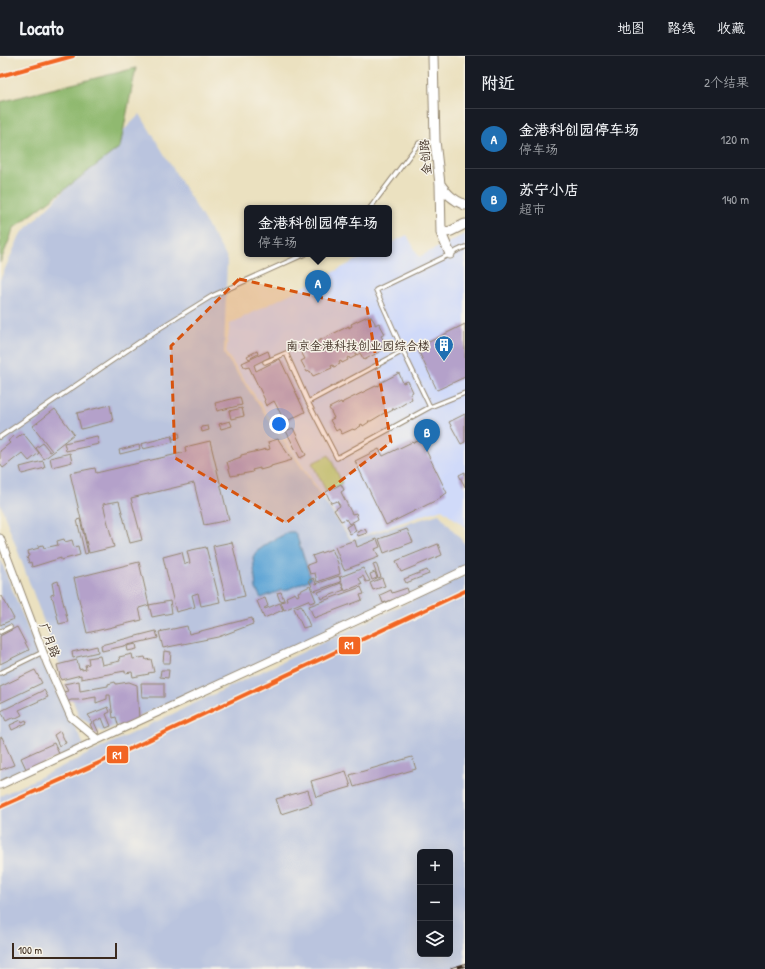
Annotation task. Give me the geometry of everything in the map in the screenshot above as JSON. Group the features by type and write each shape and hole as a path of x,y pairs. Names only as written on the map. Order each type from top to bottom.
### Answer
{"street":[{"name":"金创路","path":"433,56 435,141 440,184 441,233 450,254"},
{"path":"440,184 448,196 465,205"},
{"path":"441,233 451,231 465,224"},
{"name":"广月路","path":"0,538 43,652 71,717 97,739"},
{"path":"0,785 465,570"}],"lane":[{"path":"372,205 419,143 435,141"},
{"path":"430,408 376,290 465,247"},
{"path":"0,437 160,328 212,296 298,257"},
{"path":"308,402 403,351"},
{"path":"265,362 286,353 308,402 337,458 430,408 465,393"},
{"path":"0,632 10,627"},
{"path":"0,673 43,652"}],"highlighted area":[{"path":"239,279 367,308 391,442 286,523 175,458 171,346"}],"shaded area":[{"path":"140,114 227,258 224,354 351,540 439,514 465,544 465,569 249,669 102,732 79,717 0,503 0,280 20,235"},
{"path":"465,234 465,527 442,509 352,539 226,353 230,324 363,257 392,257 392,242 407,235 419,257"},
{"path":"0,558 37,652 84,745 0,784"},
{"path":"465,575 465,969 0,969 0,796"}],"green space":[{"path":"136,68 120,147 14,228 0,263 0,102"},
{"path":"329,455 342,483 326,491 312,463"}],"water":[{"path":"289,532 294,532 296,534 311,579 284,591 282,590 261,598 256,589 253,557 256,552 270,542"}],"building":[{"path":"370,315 375,325 379,323 385,334 381,336 384,341 380,343 383,350 364,360 360,353 357,354 350,359 349,357 347,358 348,360 342,363 341,361 339,362 340,364 334,367 333,365 331,366 332,368 313,376 310,371 307,372 301,361 305,359 300,350 312,344 315,345 314,343 349,326 349,328 352,326 351,324"},
{"name":"南京金港科技创业园综合楼","path":"465,324 465,377 437,390 417,348"},
{"path":"257,351 258,354 249,359 247,356"},
{"path":"268,351 270,357 254,365 256,371 280,359 305,412 285,422 274,401 266,406 265,400 249,367 245,368 242,363"},
{"path":"399,373 403,383 408,381 413,392 410,394 412,399 394,410 392,409 393,410 387,413 386,412 371,421 368,421 369,422 363,426 362,424 360,425 361,426 354,430 353,429 342,434 339,429 336,431 330,420 334,418 329,408 341,402 342,404 343,402 380,385 380,383"},
{"path":"240,397 242,405 217,411 215,403"},
{"path":"110,405 113,421 81,429 77,413"},
{"path":"242,408 244,416 231,419 229,411"},
{"path":"55,409 74,434 44,459 36,448 43,443 50,452 52,451 33,426"},
{"path":"465,414 465,442 461,444 449,422"},
{"path":"230,421 232,426 221,429 219,424"},
{"path":"208,426 209,430 202,432 201,427"},
{"path":"293,428 306,455 300,458 286,431"},
{"path":"23,433 39,453 29,461 22,453 3,468 0,464 0,451 10,443 8,441 14,436 16,438"},
{"path":"179,433 180,437 173,439 172,435"},
{"path":"97,436 99,444 66,451 64,443"},
{"path":"171,436 173,442 143,449 141,444"},
{"path":"278,439 292,460 260,470 260,468 252,470 253,472 231,476 227,462 241,457 241,455 270,449 268,442"},
{"path":"421,440 447,493 440,497 441,498 386,525 355,461 379,449 383,456 412,442"},
{"path":"210,441 229,520 204,525 194,483 131,498 142,540 130,543 119,501 103,504 114,547 89,553 70,473 95,468 96,473 186,452 185,447"},
{"path":"139,445 140,449 120,454 119,450"},
{"path":"70,453 72,462 52,467 50,458"},
{"path":"43,461 45,468 22,474 20,467"},
{"path":"465,472 465,487 459,475"},
{"path":"341,484 344,490 341,492 352,514 356,513 358,519 349,524 346,519 341,521 334,510 340,506 337,501 331,503 326,492"},
{"path":"80,519 88,553 85,554 77,520"},
{"path":"353,523 356,531 350,534 346,527"},
{"path":"365,529 367,533 358,536 357,532"},
{"path":"407,529 413,542 384,553 379,539"},
{"path":"64,539 65,542 72,540 74,547 78,546 80,555 61,560 61,558 32,567 31,562 29,563 27,557 29,556 28,551 39,548 38,546 43,545 44,548 58,545 57,541"},
{"path":"377,539 380,547 375,549 379,557 344,570 335,547 355,540 357,547"},
{"path":"232,542 245,596 226,600 213,546"},
{"path":"438,544 442,555 401,572 396,561"},
{"path":"206,547 220,602 201,606 198,593 192,595 195,607 176,612 163,557 182,552 185,564 190,563 187,551"},
{"path":"332,549 338,563 340,574 317,582 315,573 310,574 307,565 315,562 312,556"},
{"path":"139,562 149,605 139,608 142,620 87,633 74,578"},
{"path":"376,563 381,577 378,578 373,564"},
{"path":"363,568 370,581 366,582 363,576 359,578 362,585 345,591 340,577"},
{"path":"427,570 429,574 406,583 404,579"},
{"path":"375,572 377,578 372,580 370,574"},
{"path":"339,576 341,582 314,591 309,580 314,578 316,584"},
{"path":"382,578 385,586 373,590 370,583"},
{"path":"58,581 68,622 59,624 53,599 51,597 51,595 54,594 52,583"},
{"path":"341,583 344,590 321,599 318,592"},
{"path":"310,586 316,601 310,603 308,600 284,610 281,602 287,600 286,597 295,593 297,596 299,595 298,592"},
{"path":"361,587 364,594 360,595 362,600 314,618 309,606"},
{"path":"407,588 409,594 383,603 380,595 391,590 392,593"},
{"path":"281,592 284,600 280,601 277,593"},
{"path":"2,596 14,619 0,625 0,597"},
{"path":"265,598 268,606 264,608 265,609 280,603 283,610 264,618 257,601"},
{"path":"170,601 172,613 152,617 149,605"},
{"path":"301,605 310,626 303,628 294,608"},
{"path":"252,618 253,624 218,637 163,648 159,632 187,626 189,634"},
{"path":"17,627 29,650 0,664 0,636"},
{"path":"156,631 158,638 102,651 101,645"},
{"path":"136,644 137,649 128,651 127,646"},
{"path":"97,646 98,652 73,658 72,652"},
{"path":"164,651 171,652 170,663 163,663"},
{"path":"132,654 133,659 145,657 146,660 151,659 154,672 133,677 132,672 125,673 125,671 81,679 81,675 61,680 57,665 77,660 79,669 82,668 82,670 86,669 85,665 89,664 88,658 100,656 102,665 120,661 119,657"},
{"path":"35,670 42,683 0,703 0,687"},
{"path":"161,670 169,670 168,678 160,677"},
{"path":"79,681 80,691 108,686 108,684 115,682 116,684 129,682 137,685 139,719 119,728 116,717 113,718 110,695 107,695 107,699 96,703 96,697 71,700 67,702 63,692 68,691 64,684"},
{"path":"141,683 164,683 164,697 142,697"},
{"path":"44,690 48,697 19,710 22,715 6,721 1,711"},
{"path":"108,707 110,712 106,714 111,726 106,728 102,718 94,722 99,733 95,735 90,724 92,723 90,720 91,719 88,715"},
{"path":"21,720 22,722 26,720 27,723 12,730 10,725"},
{"path":"60,731 66,743 59,746 54,735"},
{"path":"2,737 14,765 0,770 0,738"},
{"path":"54,743 60,756 27,771 21,758"},
{"path":"412,757 416,769 354,787 350,775"},
{"path":"346,771 351,787 316,797 311,781"},
{"path":"308,790 312,804 281,814 276,799"}],"railway":[{"path":"0,76 73,56"},
{"path":"452,969 465,965"}],"transit line":[{"name":"R1","path":"0,76 73,56"},
{"name":"R1","path":"0,807 119,754 465,591"}],"place":[{"name":"金港科创园停车场","path":"318,303"},
{"name":"南京金港科技创业园综合楼","path":"444,362"},
{"name":"苏宁小店","path":"427,452"}]}
